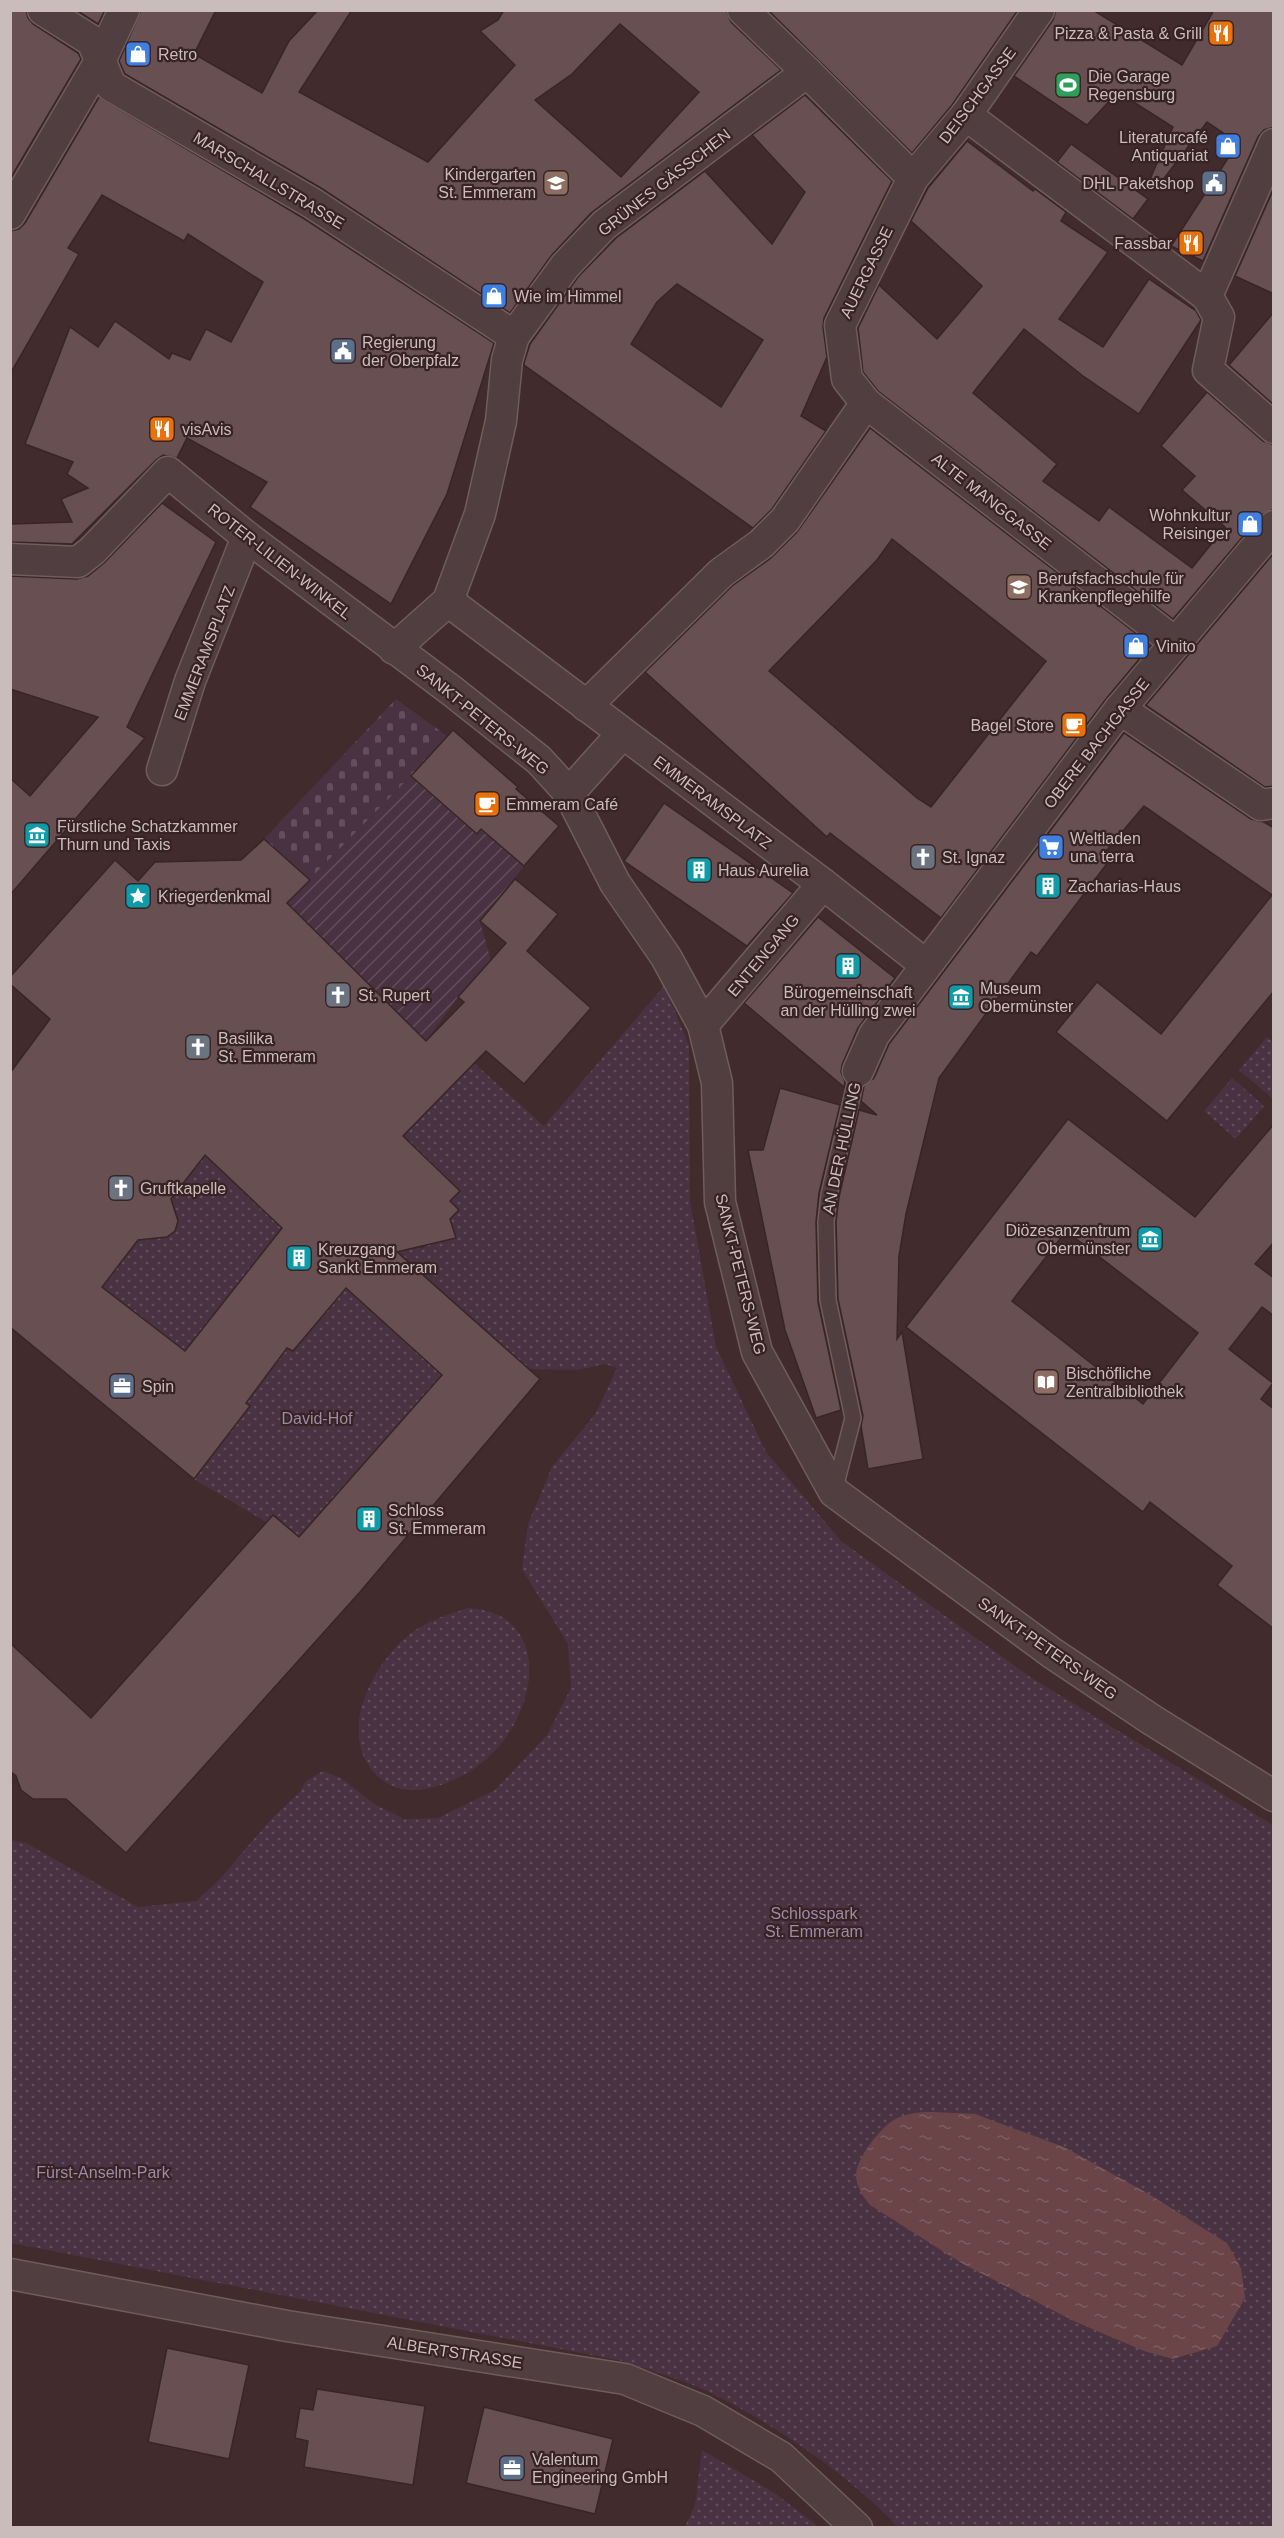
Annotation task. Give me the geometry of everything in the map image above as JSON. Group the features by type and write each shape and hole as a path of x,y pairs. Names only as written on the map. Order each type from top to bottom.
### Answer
{"street":[{"name":"MARSCHALLSTRASSE","path":"43,10 92,41 111,86 312,203 514,336"},
{"path":"10,214 100,61 124,10"},
{"path":"743,10 913,178"},
{"name":"DEISCHGASSE","path":"913,178 966,114 1039,10"},
{"name":"GRÜNES GÄSSCHEN","path":"514,336 565,266 604,225 807,72"},
{"path":"966,114 1207,296 1219,317 1208,370 1274,428"},
{"path":"1207,296 1274,144"},
{"name":"AUERGASSE","path":"866,403 847,380 840,325 913,178"},
{"path":"394,649 448,601 480,514 501,421 507,360 514,336"},
{"path":"586,706 721,573 761,544 784,520 866,403"},
{"name":"ALTE MANGGASSE","path":"866,403 1176,643"},
{"name":"ROTER-LILIEN-WINKEL","path":"10,559 78,562 92,551 168,472 247,537 394,649"},
{"name":"OBERE BACHGASSE","path":"926,965 1120,709 1274,526"},
{"name":"EMMERAMSPLATZ","path":"162,770 190,681 247,537"},
{"name":"EMMERAMSPLATZ","path":"448,601 823,884 926,965"},
{"name":"SANKT-PETERS-WEG","path":"394,649 452,691 539,760 569,793 615,883 666,957 703,1025 717,1083 720,1202 757,1352 834,1492 1052,1653 1152,1720 1274,1796"},
{"path":"1120,709 1261,805 1274,803"},
{"path":"569,793 622,734"},
{"name":"ENTENGANG","path":"703,1025 823,884"},
{"name":"AN DER HÜLLING","path":"858,1071 874,1035 926,965"},
{"name":"ALBERTSTRASSE","path":"10,2274 287,2326 625,2379 703,2411 780,2457 857,2528"}],"lane":[{"name":"AN DER HÜLLING","path":"834,1492 852,1418 828,1300 826,1222 829,1195 858,1071"}],"green space":[{"path":"396,699 447,736 310,880 264,839"},
{"path":"411,776 477,833 481,829 524,866 480,921 491,961 458,997 426,1041 286,903"},
{"name":"Schlosspark St. Emmeram","path":"664,986 689,1045 690,1201 716,1347 766,1452 841,1541 1030,1677 1273,1825 1273,2527 898,2527 857,2489 787,2436 702,2389 623,2361 11,2243 11,1840 26,1843 138,1907 196,1901 217,1882 274,1816 299,1793 306,1781 323,1771 341,1778 374,1804 404,1819 438,1818 495,1790 547,1735 571,1688 568,1644 522,1569 528,1524 552,1467 596,1413 617,1368 605,1364 577,1370 527,1369 397,1250 409,1237 422,1249 431,1241 453,1230 450,1219 459,1210 450,1201 459,1190 416,1151 405,1135 474,1063 544,1126"},
{"path":"1267,1037 1273,1042 1272,1098 1239,1070"},
{"path":"122,1076 282,1228 185,1351 13,1218 129,1251 146,1230 156,1238 167,1237 175,1231"},
{"path":"1232,1078 1264,1106 1236,1139 1204,1111"},
{"name":"David-Hof","path":"346,1288 442,1375 299,1537 274,1515 266,1522 194,1479 250,1407 246,1403 287,1348 293,1351"},
{"path":"468,1608 493,1613 511,1624 523,1639 528,1658 529,1678 525,1700 504,1740 478,1765 463,1775 447,1783 425,1789 408,1790 392,1786 379,1778 372,1770 361,1750 360,1716 364,1699 381,1666 403,1640 425,1624"},
{"path":"702,2450 776,2494 819,2527 685,2527 695,2505"}],"water":[{"path":"933,2112 975,2114 1064,2147 1147,2193 1227,2243 1241,2268 1245,2298 1217,2346 1173,2359 1144,2351 1076,2322 963,2264 870,2205 860,2191 856,2175 860,2161 869,2145 887,2125 897,2118"}],"building":[{"path":"10,10 26,10 33,24 78,53 81,59 10,179"},
{"path":"76,10 105,10 98,24"},
{"path":"141,10 216,10 194,54 262,93 289,41 318,10 352,10 299,92 428,162 515,65 480,31 498,20 504,10 726,10 731,22 781,70 591,213 551,256 510,313 321,188 125,74 119,61","holes":["620,24 699,92 621,177 535,100 572,74"]},
{"path":"768,10 1018,10 952,105 912,153"},
{"path":"1056,10 1093,10 1182,65 1214,10 1274,10 1274,127 1264,130 1258,137 1203,261 1171,246 1238,143 1207,122 1159,185 1150,179 1173,127 1118,92 1087,125 1014,76 1053,20"},
{"path":"805,95 892,181 824,318 827,357 801,416 826,431 772,509 753,528 524,365 530,344 578,277 616,238 705,171 772,244 805,192 752,135","holes":["677,284 763,340 721,407 631,344 657,302"]},
{"name":"Regierung der Oberpfalz","path":"99,97 303,218 494,343 447,494 391,604 250,507 267,482 187,438 177,458 163,455 156,460 72,544 10,542 10,524 72,522 61,499 88,488 67,474 73,462 25,444 70,327 98,347 115,321 169,359 172,353 190,360 206,329 231,342 263,282 188,234 184,241 102,195 68,248 79,254 10,374 10,231 19,229 25,223"},
{"path":"967,141 1033,191 1035,189 1066,212 1061,221 1108,252 1059,319 1103,347 1149,279 1196,311 1201,320 1139,414 1083,376 1024,329 973,393 1057,464 1043,481 1099,521 1109,507 1192,568 1225,527 1182,490 1195,476 1161,446 1207,392 1263,441 1274,445 1274,509 1261,515 1173,619 878,391 863,372 858,328 879,285 937,339 982,286 911,221 928,188"},
{"path":"1071,144 1148,199 1133,219 1057,162"},
{"path":"1274,188 1274,294 1235,276"},
{"path":"1274,312 1274,405 1229,365"},
{"path":"870,428 1151,645 1106,699 941,918 830,833 827,837 645,672 732,586 771,558 797,532","holes":["892,539 1046,661 931,807 917,798 769,671 877,560"]},
{"path":"162,503 216,542 127,727 145,738 10,895 10,778 30,796 98,717 10,689 10,576 77,579 88,576 104,563"},
{"path":"1274,553 1274,786 1265,787 1146,705"},
{"path":"453,730 559,826 524,866 481,829 477,834 411,776"},
{"path":"1124,733 1251,819 1264,822 1274,828 1274,991 1167,1121 1056,1032 1097,982 1161,1034 1272,895 1144,806 1105,852 1112,857 1037,956 1031,952 939,1078 906,1214 899,1256 897,1339 902,1332 923,1459 868,1469 861,1426 863,1416 838,1299 836,1222 839,1197 859,1110 877,1115 861,1101 864,1086 874,1078 889,1044"},
{"name":"Haus Aurelia","path":"664,803 793,893 747,946 624,861"},
{"path":"264,839 310,880 287,903 426,1041 464,1002 458,997 506,943 480,921 515,879 558,914 527,951 591,1008 524,1084 486,1051 403,1136 460,1191 450,1201 459,1210 450,1219 456,1238 397,1252 540,1379 360,1592 126,1853 66,1799 33,1799 21,1790 16,1776 10,1771 10,1643 91,1718 273,1515 299,1537 442,1375 346,1288 293,1351 287,1348 246,1403 250,1406 194,1479 10,1327 10,1073 50,1019 10,984 10,977 115,860 138,881 155,862 241,860","holes":["205,1155 282,1228 185,1351 102,1287 138,1240 167,1237 175,1231 178,1221 171,1199"]},
{"path":"818,917 895,978 858,1028 842,1065 844,1087 744,1003"},
{"path":"780,1088 840,1105 819,1193 816,1222 818,1302 841,1410 816,1418 785,1330 748,1150 763,1150"},
{"name":"Bischöfliche Zentralbibliothek","path":"1068,1119 1195,1217 1274,1124 1274,1242 1255,1264 1274,1278 1274,1316 1262,1307 1229,1349 1273,1383 1261,1399 1274,1409 1274,1629 1217,1585 1232,1566 1150,1502 1143,1512 906,1327","holes":["1066,1231 1198,1333 1143,1404 1012,1301"]},
{"path":"167,2348 249,2365 229,2459 148,2442"},
{"path":"317,2389 425,2406 413,2485 304,2467 308,2441 295,2438 300,2408 313,2410"},
{"path":"484,2407 613,2439 595,2514 466,2483"}],"place":[{"name":"Pizza & Pasta & Grill","path":"1221,33"},
{"name":"Retro","path":"138,54"},
{"name":"Die Garage Regensburg","path":"1068,85"},
{"name":"Literaturcafé Antiquariat","path":"1228,146"},
{"name":"Kindergarten St. Emmeram","path":"556,183"},
{"name":"DHL Paketshop","path":"1214,183"},
{"name":"Fassbar","path":"1191,243"},
{"name":"Wie im Himmel","path":"494,296"},
{"name":"Regierung der Oberpfalz","path":"343,351"},
{"name":"visAvis","path":"162,429"},
{"name":"Wohnkultur Reisinger","path":"1250,524"},
{"name":"Berufsfachschule für Krankenpflegehilfe","path":"1019,587"},
{"name":"Vinito","path":"1136,646"},
{"name":"Bagel Store","path":"1074,725"},
{"name":"Emmeram Café","path":"487,804"},
{"name":"Fürstliche Schatzkammer Thurn und Taxis","path":"37,835"},
{"name":"Weltladen una terra","path":"1051,847"},
{"name":"St. Ignaz","path":"923,857"},
{"name":"Haus Aurelia","path":"699,870"},
{"name":"Zacharias-Haus","path":"1048,886"},
{"name":"Kriegerdenkmal","path":"138,896"},
{"name":"Bürogemeinschaft an der Hülling zwei","path":"848,966"},
{"name":"St. Rupert","path":"338,995"},
{"name":"Museum Obermünster","path":"961,997"},
{"name":"Basilika St. Emmeram","path":"198,1047"},
{"name":"Gruftkapelle","path":"121,1188"},
{"name":"Diözesanzentrum Obermünster","path":"1150,1239"},
{"name":"Kreuzgang Sankt Emmeram","path":"299,1258"},
{"name":"Bischöfliche Zentralbibliothek","path":"1046,1382"},
{"name":"Spin","path":"122,1386"},
{"name":"Schloss St. Emmeram","path":"369,1519"},
{"name":"Valentum Engineering GmbH","path":"512,2468"}],"park label":[{"name":"Fürst-Anselm-Park","path":"103,2172"}]}
